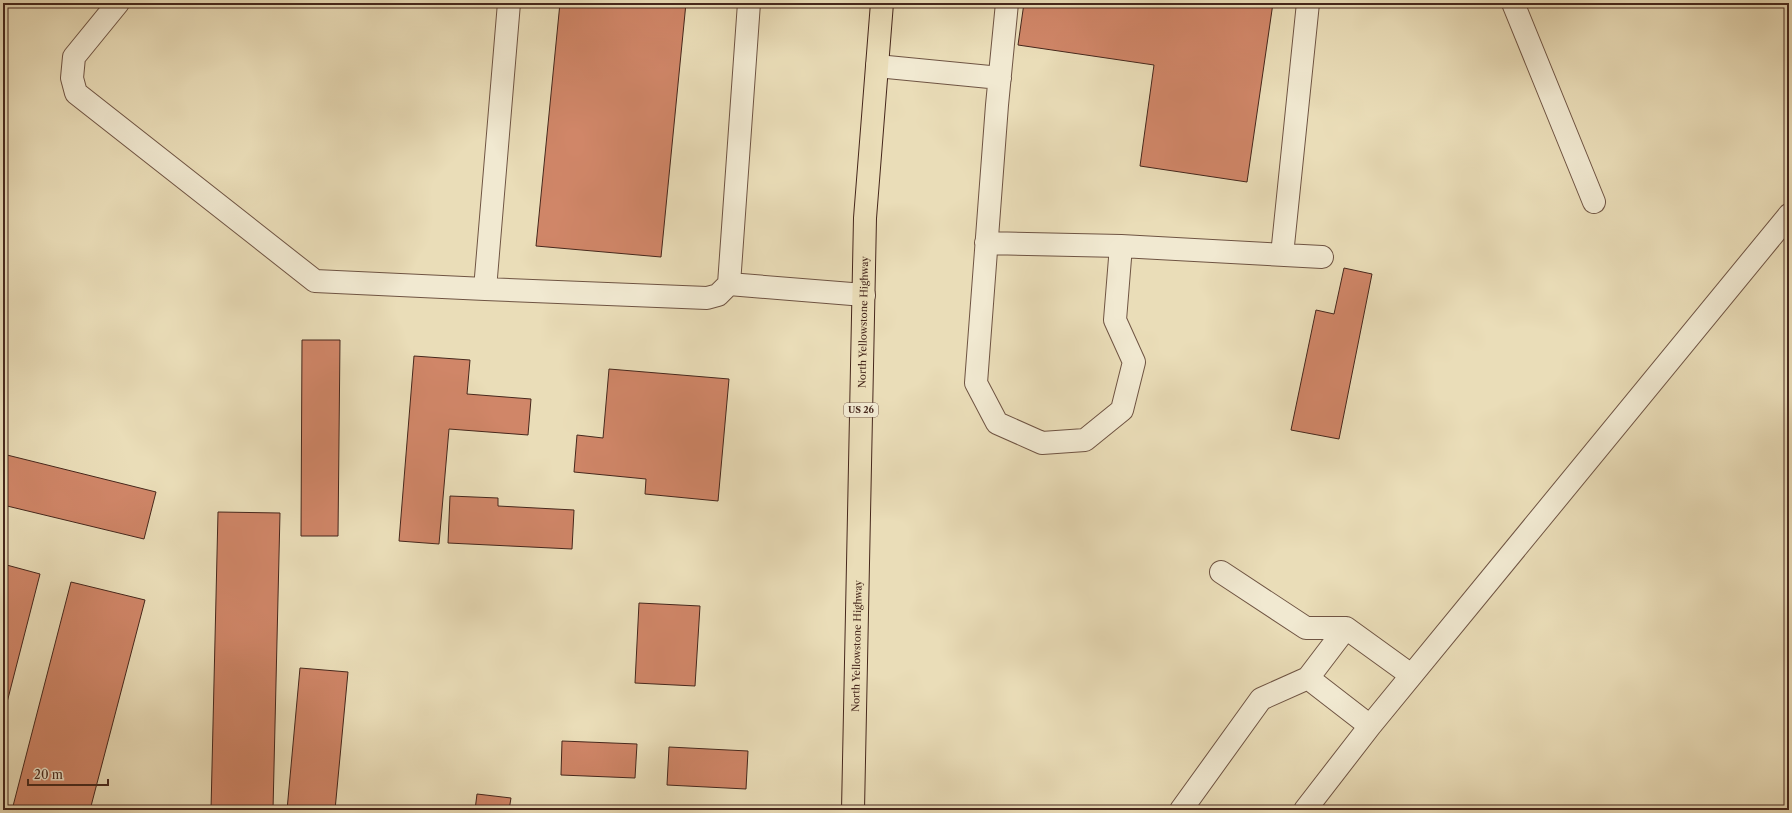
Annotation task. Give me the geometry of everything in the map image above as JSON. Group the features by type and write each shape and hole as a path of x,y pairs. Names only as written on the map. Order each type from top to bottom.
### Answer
{"highway":[{"name":"North Yellowstone Highway","path":"853,810 866,218 882,3"}],"lane":[{"path":"118,3 74,57 72,78 76,93 315,281 706,298 718,295 729,284 749,3"},
{"path":"485,289 509,3"},
{"path":"1008,3 986,243 976,383 997,423 1042,443 1084,440 1122,410 1134,362 1115,320 1122,246"},
{"path":"1282,255 1308,3"},
{"path":"1513,3 1594,202"},
{"path":"877,66 1000,78"},
{"path":"1305,810 1411,675 1789,215"},
{"path":"986,243 1122,246 1322,257"},
{"path":"729,284 864,295"},
{"path":"1221,572 1306,628 1346,628 1411,675"},
{"path":"1181,810 1261,699 1308,678 1346,628"},
{"path":"1308,678 1370,726"}],"building":[{"path":"560,3 686,3 661,257 536,246"},
{"path":"1024,3 1273,3 1247,182 1140,166 1154,65 1018,45"},
{"path":"1344,268 1372,274 1339,439 1291,430 1316,310 1334,314"},
{"path":"302,340 340,340 338,536 301,536"},
{"path":"414,356 470,360 467,394 531,399 528,435 449,429 439,544 399,541"},
{"path":"609,369 729,379 718,501 645,494 646,479 574,472 577,435 603,438"},
{"path":"3,454 156,492 144,539 3,505"},
{"path":"450,496 498,498 498,506 574,510 572,549 448,543"},
{"path":"218,512 280,513 273,810 211,810"},
{"path":"3,564 40,574 3,718"},
{"path":"71,582 145,600 90,810 12,810"},
{"path":"639,603 700,606 695,686 635,683"},
{"path":"300,668 348,672 335,810 287,810"},
{"path":"562,741 637,744 635,778 561,775"},
{"path":"669,747 748,751 746,789 667,785"},
{"path":"477,794 511,798 509,810 475,810"}]}
